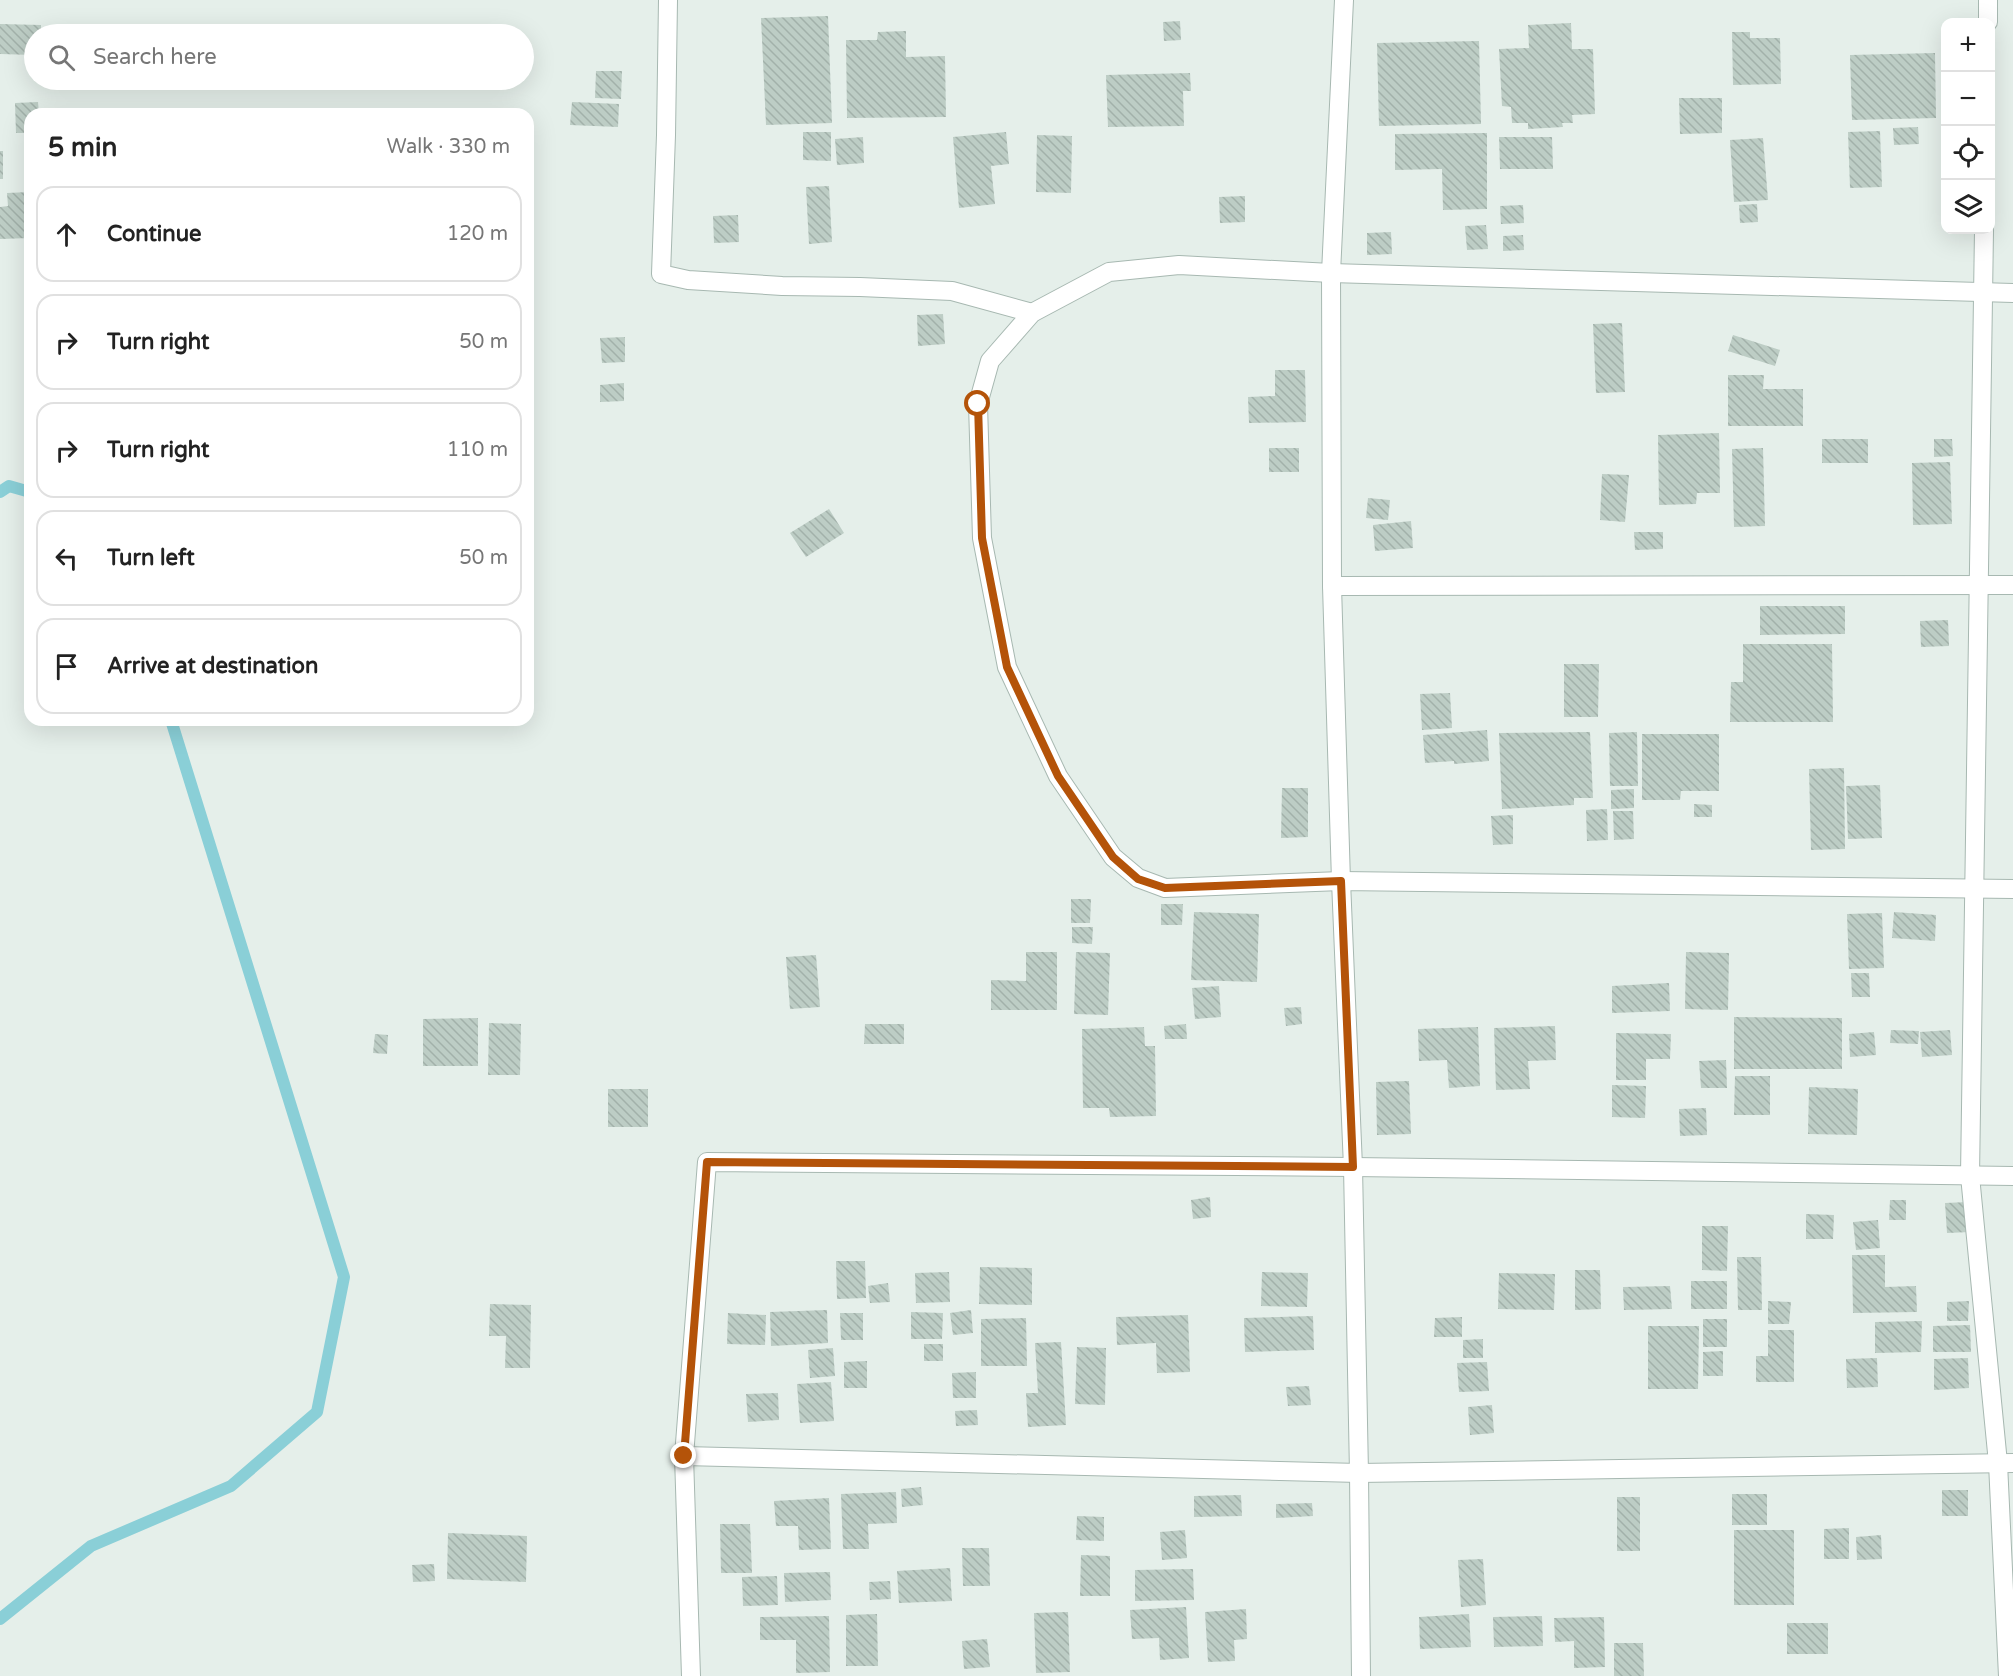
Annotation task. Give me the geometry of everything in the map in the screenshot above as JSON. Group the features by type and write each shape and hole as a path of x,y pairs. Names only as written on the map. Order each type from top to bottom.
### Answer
{"street":[{"path":"668,0 661,274 688,280 782,286 952,291 1032,313"},
{"path":"1344,0 1331,273 1332,586 1353,1167 1361,1676"},
{"path":"1988,0 1988,18"},
{"path":"1984,234 1970,1176 2006,1463 2008,1676"},
{"path":"2013,293 1331,273 1179,265 1109,272 1032,313 990,361 978,404 982,538 1007,667 1058,776 1113,857 1138,879 1165,888 1341,881 2013,890"},
{"path":"1332,586 2013,585"},
{"path":"691,1676 684,1456 707,1162 1353,1167 2013,1176"},
{"path":"684,1456 1359,1473 2006,1463"}],"building":[{"path":"828,16 832,123 766,125 761,18"},
{"path":"1180,21 1181,40 1164,41 1163,22"},
{"path":"1571,23 1572,49 1593,49 1595,114 1572,115 1573,123 1562,123 1563,127 1528,129 1528,123 1512,123 1511,107 1502,106 1499,49 1529,48 1528,25"},
{"path":"0,24 24,25 24,55 0,54"},
{"path":"906,31 906,57 945,56 946,117 847,118 846,40 877,40 878,32"},
{"path":"1732,32 1750,32 1750,38 1780,38 1781,84 1733,85"},
{"path":"1479,41 1481,124 1379,126 1377,43"},
{"path":"1935,53 1936,118 1852,120 1850,55"},
{"path":"596,71 622,71 621,99 595,98"},
{"path":"1190,73 1191,91 1183,91 1184,126 1108,127 1106,75"},
{"path":"1679,98 1722,98 1722,133 1680,134"},
{"path":"38,102 38,108 24,108 24,133 16,133 15,103"},
{"path":"572,102 619,104 618,127 570,125"},
{"path":"1918,127 1919,144 1894,145 1893,128"},
{"path":"1880,131 1882,187 1850,188 1848,132"},
{"path":"803,132 831,132 831,161 803,160"},
{"path":"1006,132 1009,164 991,166 995,204 959,208 953,137"},
{"path":"1487,133 1487,209 1443,210 1442,169 1395,170 1395,134"},
{"path":"1037,135 1072,136 1071,193 1036,192"},
{"path":"863,137 864,163 837,165 835,139"},
{"path":"1499,137 1552,137 1553,169 1500,169"},
{"path":"1763,138 1768,200 1734,202 1730,140"},
{"path":"0,151 3,151 3,179 0,179"},
{"path":"829,186 832,242 809,244 806,187"},
{"path":"24,192 24,238 0,239 0,207 8,206 7,193"},
{"path":"1245,196 1245,222 1220,223 1219,197"},
{"path":"1757,204 1758,222 1740,223 1739,205"},
{"path":"1523,205 1524,223 1501,224 1500,206"},
{"path":"738,215 739,242 714,243 713,216"},
{"path":"1486,225 1488,249 1467,250 1465,226"},
{"path":"1391,232 1392,254 1367,255 1367,233"},
{"path":"1523,235 1524,250 1503,251 1503,236"},
{"path":"943,314 945,344 918,346 917,315"},
{"path":"1622,323 1625,392 1596,393 1593,324"},
{"path":"1733,335 1780,350 1775,366 1728,351"},
{"path":"625,337 625,362 602,363 600,338"},
{"path":"1275,370 1305,370 1306,422 1249,423 1248,397 1275,396"},
{"path":"1728,375 1764,375 1763,389 1803,389 1803,426 1728,426"},
{"path":"624,383 624,401 600,402 600,385"},
{"path":"1719,433 1720,493 1697,493 1696,504 1659,505 1658,435"},
{"path":"1822,439 1868,439 1868,463 1822,463"},
{"path":"1934,439 1952,439 1953,456 1934,457"},
{"path":"1269,448 1299,448 1299,472 1269,472"},
{"path":"1763,448 1765,526 1734,527 1732,449"},
{"path":"1950,462 1952,524 1913,525 1912,463"},
{"path":"1602,474 1629,475 1625,522 1600,520"},
{"path":"1368,498 1390,500 1388,520 1366,518"},
{"path":"829,509 844,533 806,557 790,533"},
{"path":"1411,521 1413,548 1375,551 1373,525"},
{"path":"1634,532 1663,532 1663,549 1635,550"},
{"path":"1760,606 1845,606 1845,634 1760,635"},
{"path":"1948,620 1949,646 1921,647 1920,621"},
{"path":"1743,644 1832,644 1833,722 1730,722 1731,682 1743,682"},
{"path":"1564,664 1599,664 1598,717 1564,717"},
{"path":"1450,693 1452,728 1422,730 1420,694"},
{"path":"1487,730 1489,761 1454,764 1454,761 1425,763 1423,735"},
{"path":"1590,732 1593,798 1574,798 1574,805 1502,809 1499,733"},
{"path":"1637,732 1638,786 1610,786 1609,733"},
{"path":"1642,734 1719,734 1719,791 1681,791 1680,800 1642,800"},
{"path":"1844,768 1845,849 1811,850 1809,769"},
{"path":"1880,785 1882,838 1848,839 1846,786"},
{"path":"1282,788 1308,788 1308,837 1281,838"},
{"path":"1634,789 1634,808 1611,809 1611,790"},
{"path":"1694,804 1712,805 1712,817 1694,817"},
{"path":"1607,809 1608,840 1587,841 1586,810"},
{"path":"1613,811 1633,811 1634,839 1614,840"},
{"path":"1513,815 1513,844 1493,845 1491,816"},
{"path":"1071,899 1091,899 1090,923 1071,923"},
{"path":"1161,904 1183,904 1182,925 1161,925"},
{"path":"1194,912 1259,914 1257,982 1191,980"},
{"path":"1894,912 1936,915 1935,941 1892,938"},
{"path":"1882,913 1884,968 1849,969 1847,914"},
{"path":"1072,927 1093,927 1092,944 1072,943"},
{"path":"1026,952 1057,952 1057,1010 991,1010 991,980 1026,981"},
{"path":"1076,952 1110,953 1108,1015 1074,1014"},
{"path":"1686,952 1729,953 1728,1010 1685,1009"},
{"path":"816,955 820,1007 790,1009 786,957"},
{"path":"1851,973 1869,973 1870,997 1852,997"},
{"path":"1669,983 1670,1011 1612,1013 1612,986"},
{"path":"1219,986 1221,1017 1195,1019 1192,988"},
{"path":"1301,1007 1302,1024 1286,1026 1284,1008"},
{"path":"1734,1017 1842,1018 1842,1069 1734,1069"},
{"path":"478,1018 478,1066 423,1066 423,1019"},
{"path":"489,1023 521,1024 520,1075 488,1075"},
{"path":"865,1024 904,1024 904,1044 864,1044"},
{"path":"1186,1024 1187,1039 1165,1039 1164,1026"},
{"path":"1555,1026 1556,1060 1528,1061 1530,1089 1496,1090 1494,1028"},
{"path":"1144,1027 1145,1046 1155,1046 1156,1116 1110,1117 1109,1108 1083,1108 1082,1029"},
{"path":"1478,1027 1480,1086 1449,1088 1447,1060 1419,1061 1418,1029"},
{"path":"1891,1030 1919,1031 1918,1044 1890,1043"},
{"path":"1950,1030 1952,1055 1922,1057 1920,1032"},
{"path":"1874,1032 1876,1055 1850,1057 1849,1034"},
{"path":"1616,1033 1671,1034 1670,1059 1646,1059 1646,1080 1616,1080"},
{"path":"375,1034 388,1035 387,1054 373,1053"},
{"path":"1726,1060 1727,1088 1701,1088 1699,1061"},
{"path":"1735,1076 1770,1076 1770,1115 1734,1115"},
{"path":"1409,1081 1411,1134 1377,1135 1376,1082"},
{"path":"1612,1085 1646,1086 1645,1118 1612,1117"},
{"path":"1809,1087 1858,1089 1857,1135 1808,1134"},
{"path":"608,1089 648,1089 648,1127 608,1127"},
{"path":"1706,1108 1707,1135 1680,1136 1679,1109"},
{"path":"1210,1197 1211,1217 1193,1219 1191,1200"},
{"path":"1890,1200 1906,1200 1906,1220 1889,1220"},
{"path":"1968,1202 1970,1232 1947,1233 1945,1203"},
{"path":"1806,1214 1834,1215 1833,1239 1806,1239"},
{"path":"1878,1220 1880,1248 1856,1250 1853,1222"},
{"path":"1702,1226 1728,1226 1727,1271 1702,1270"},
{"path":"1852,1255 1885,1255 1885,1287 1916,1286 1917,1312 1853,1313"},
{"path":"1737,1257 1761,1257 1762,1310 1738,1310"},
{"path":"836,1261 865,1261 866,1298 837,1299"},
{"path":"980,1267 1032,1268 1032,1305 979,1304"},
{"path":"1575,1270 1600,1270 1601,1309 1575,1310"},
{"path":"949,1272 950,1302 916,1303 915,1273"},
{"path":"1262,1272 1308,1273 1307,1307 1261,1306"},
{"path":"1499,1273 1555,1274 1554,1310 1498,1309"},
{"path":"1691,1281 1727,1281 1727,1309 1691,1309"},
{"path":"888,1283 890,1302 870,1303 868,1286"},
{"path":"1670,1286 1672,1309 1624,1310 1623,1287"},
{"path":"1768,1301 1791,1302 1789,1324 1768,1324"},
{"path":"1969,1301 1968,1321 1947,1321 1947,1302"},
{"path":"490,1304 531,1305 530,1368 505,1368 506,1336 489,1336"},
{"path":"827,1310 828,1343 771,1346 770,1312"},
{"path":"971,1310 973,1333 953,1335 950,1313"},
{"path":"911,1312 943,1313 942,1339 911,1339"},
{"path":"728,1313 766,1315 765,1345 727,1344"},
{"path":"840,1313 863,1313 863,1340 841,1340"},
{"path":"1188,1315 1190,1372 1157,1373 1156,1343 1117,1345 1116,1317"},
{"path":"1313,1316 1314,1350 1245,1352 1244,1318"},
{"path":"1462,1317 1462,1337 1434,1337 1435,1318"},
{"path":"1026,1318 1027,1366 981,1366 981,1319"},
{"path":"1703,1319 1727,1319 1727,1347 1703,1347"},
{"path":"1922,1321 1921,1352 1875,1353 1875,1322"},
{"path":"1970,1325 1971,1352 1933,1352 1933,1326"},
{"path":"1648,1326 1699,1326 1698,1389 1648,1389"},
{"path":"1768,1330 1794,1330 1794,1382 1756,1382 1756,1356 1768,1356"},
{"path":"1483,1339 1483,1358 1463,1358 1463,1340"},
{"path":"1061,1342 1066,1425 1028,1427 1026,1393 1038,1393 1035,1343"},
{"path":"924,1344 943,1344 943,1361 924,1361"},
{"path":"1077,1347 1106,1348 1105,1405 1075,1404"},
{"path":"833,1348 835,1376 810,1378 808,1350"},
{"path":"1723,1351 1723,1376 1703,1376 1703,1352"},
{"path":"1877,1358 1878,1387 1847,1388 1846,1359"},
{"path":"1968,1358 1969,1388 1934,1390 1934,1359"},
{"path":"867,1361 867,1388 844,1388 844,1362"},
{"path":"1487,1362 1489,1391 1459,1392 1457,1363"},
{"path":"976,1372 976,1398 953,1398 952,1373"},
{"path":"831,1382 834,1421 800,1423 797,1384"},
{"path":"1309,1386 1311,1405 1288,1406 1286,1387"},
{"path":"778,1393 779,1420 748,1422 746,1394"},
{"path":"1492,1405 1494,1433 1470,1435 1468,1407"},
{"path":"977,1410 978,1425 956,1426 955,1411"},
{"path":"921,1487 923,1505 902,1507 901,1489"},
{"path":"1942,1490 1968,1490 1968,1516 1942,1516"},
{"path":"896,1492 897,1523 868,1524 869,1549 843,1549 841,1494"},
{"path":"1732,1494 1767,1494 1767,1525 1732,1525"},
{"path":"1241,1495 1242,1516 1194,1517 1194,1496"},
{"path":"1617,1497 1640,1497 1640,1551 1617,1551"},
{"path":"829,1498 831,1549 799,1550 798,1526 776,1526 774,1501"},
{"path":"1312,1503 1313,1516 1276,1518 1276,1504"},
{"path":"1077,1516 1104,1517 1104,1541 1076,1540"},
{"path":"720,1524 750,1524 752,1573 721,1573"},
{"path":"1849,1528 1849,1559 1824,1559 1824,1529"},
{"path":"1185,1530 1187,1558 1162,1560 1160,1532"},
{"path":"1734,1530 1794,1530 1794,1605 1734,1605"},
{"path":"448,1533 527,1536 526,1582 447,1579"},
{"path":"1881,1535 1882,1559 1857,1560 1856,1537"},
{"path":"962,1548 989,1548 990,1586 963,1586"},
{"path":"1081,1555 1110,1556 1110,1596 1080,1596"},
{"path":"1483,1559 1486,1605 1461,1607 1458,1560"},
{"path":"434,1564 435,1581 413,1582 412,1565"},
{"path":"950,1568 952,1601 899,1603 897,1571"},
{"path":"1193,1569 1194,1600 1135,1601 1135,1570"},
{"path":"830,1572 831,1600 785,1602 784,1573"},
{"path":"777,1576 778,1605 743,1606 742,1577"},
{"path":"890,1581 891,1599 870,1600 869,1582"},
{"path":"1186,1607 1189,1658 1160,1660 1159,1638 1132,1639 1130,1610"},
{"path":"1246,1609 1247,1639 1234,1640 1235,1661 1208,1662 1205,1612"},
{"path":"1068,1612 1070,1672 1036,1673 1034,1613"},
{"path":"877,1614 878,1666 846,1666 846,1615"},
{"path":"1469,1614 1471,1647 1420,1649 1419,1617"},
{"path":"829,1616 830,1672 796,1673 796,1640 760,1640 760,1617"},
{"path":"1542,1616 1543,1646 1494,1647 1493,1617"},
{"path":"1604,1617 1605,1667 1574,1668 1574,1641 1555,1642 1554,1618"},
{"path":"1787,1623 1828,1623 1828,1654 1787,1654"},
{"path":"987,1639 990,1667 964,1669 962,1641"},
{"path":"1614,1643 1643,1643 1644,1676 1614,1676"}],"waterway":[{"path":"0,492 9,486 24,490"},
{"path":"0,1619 91,1546 231,1486 317,1412 344,1277 173,726"}],"route":[{"path":"684,1456 707,1162 1353,1167 1341,881 1165,888 1138,879 1113,857 1058,776 1007,667 982,538 978,404"}]}
